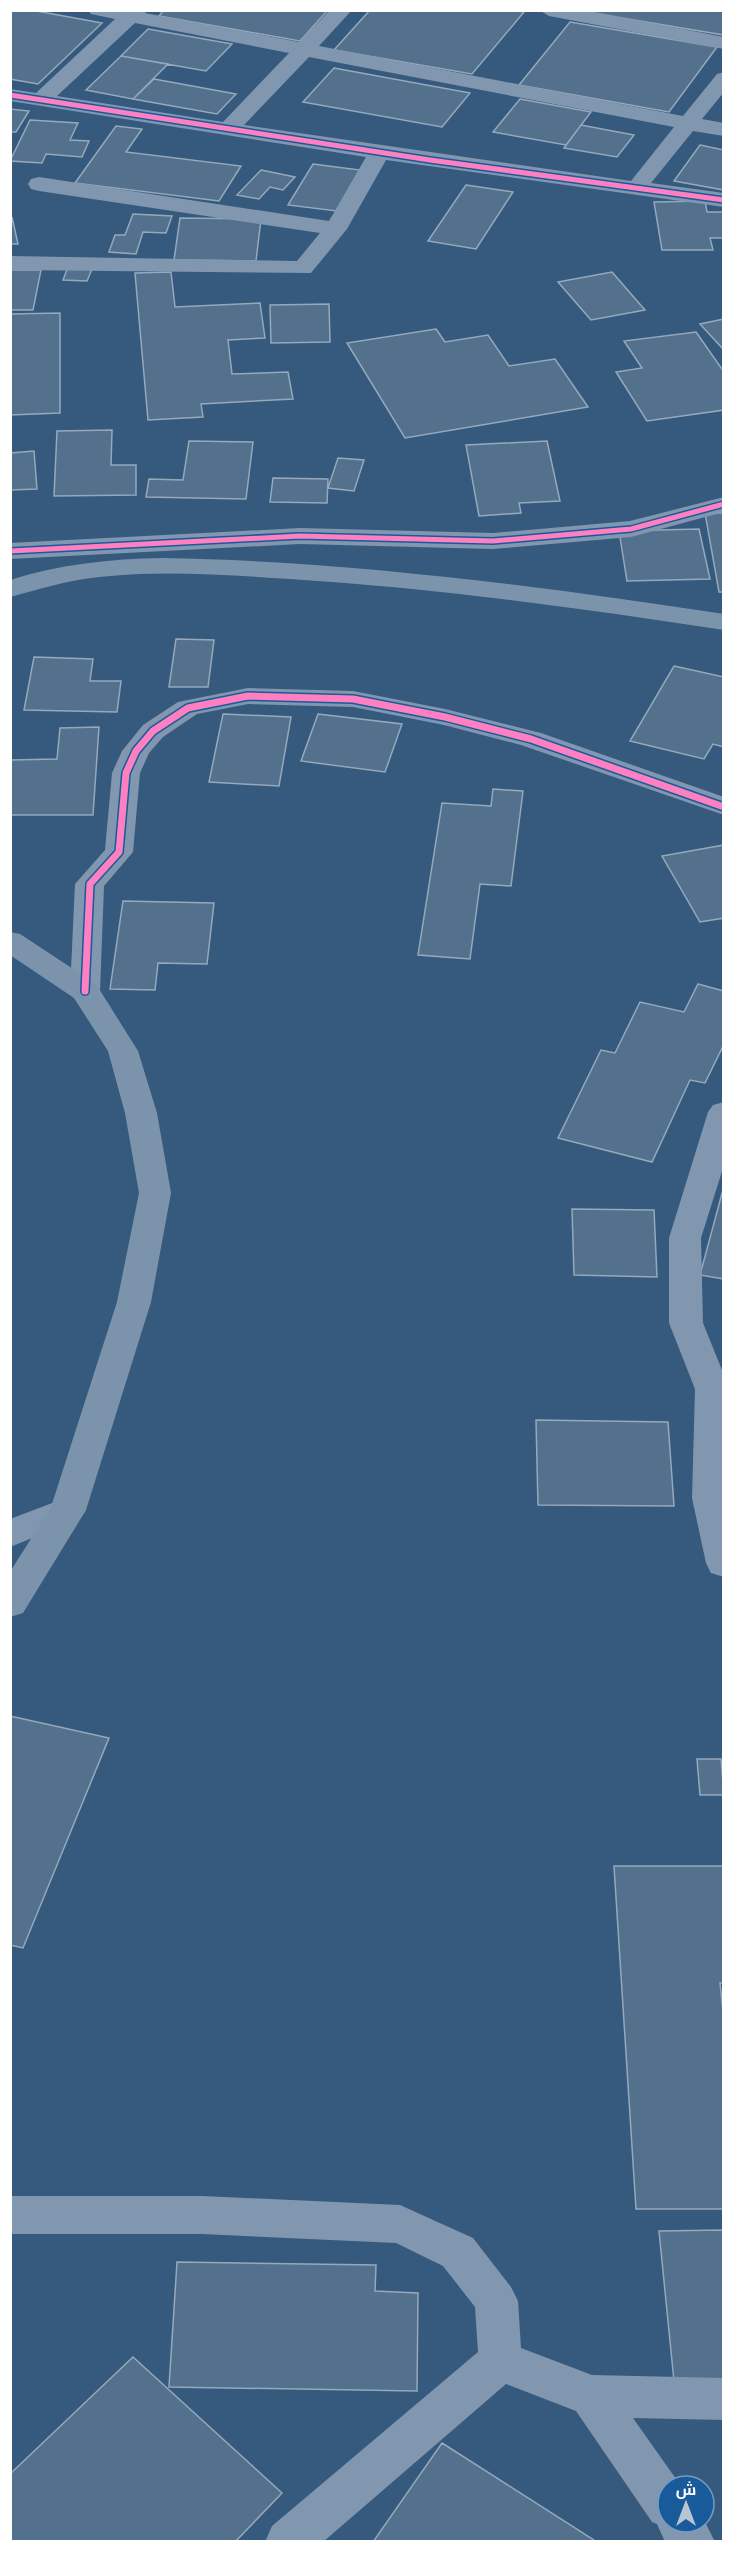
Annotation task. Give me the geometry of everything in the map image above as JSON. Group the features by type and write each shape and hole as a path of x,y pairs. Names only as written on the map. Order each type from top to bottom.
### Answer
{"main road":[{"path":"10,589 94,569 205,567 308,572 523,592 723,622"},
{"path":"10,941 84,991 123,1052 141,1113 155,1193 134,1302 68,1510 10,1602"}],"street":[{"path":"98,10 133,14 304,50 723,130"},
{"path":"229,128 342,10"},
{"path":"549,10 723,43"},
{"path":"41,99 133,14"},
{"path":"637,187 723,78"},
{"path":"10,94 380,152 723,200"},
{"path":"10,263 303,268 336,229 380,152"},
{"path":"39,184 336,229"},
{"path":"10,550 300,536 493,541 631,529 723,504"},
{"path":"84,991 90,884 119,852 126,773 136,751 153,731 188,708 248,696 353,699 445,717 531,739 723,807"},
{"path":"723,1112 685,1238 687,1323 712,1389 710,1498 723,1563"},
{"path":"10,1533 68,1510"},
{"path":"10,2215 202,2215 400,2224 458,2252 496,2301 500,2361"},
{"path":"500,2361 592,2396 723,2399"},
{"path":"288,2541 500,2361"},
{"path":"592,2396 656,2489"}],"building":[{"path":"10,10 31,10 102,23 38,84 10,79"},
{"path":"164,10 328,10 300,41 159,16"},
{"path":"370,10 514,10 524,12 472,74 334,50"},
{"path":"588,10 724,10 724,35 586,12"},
{"path":"570,22 717,47 669,112 519,85"},
{"path":"148,29 232,44 206,71 121,56"},
{"path":"121,56 168,64 133,99 86,90"},
{"path":"334,68 470,93 442,127 303,102"},
{"path":"154,79 236,94 217,114 133,99"},
{"path":"520,99 591,112 566,145 493,132"},
{"path":"10,109 29,111 16,132 10,132"},
{"path":"30,120 78,123 70,140 89,141 82,157 46,154 42,163 10,161"},
{"path":"581,125 634,135 617,157 564,148"},
{"path":"116,126 142,129 126,152 241,166 219,201 75,183"},
{"path":"700,145 724,150 724,190 674,181"},
{"path":"313,164 360,170 337,211 288,205"},
{"path":"261,170 295,177 283,190 270,187 259,199 237,195"},
{"path":"466,185 513,192 476,249 428,241"},
{"path":"705,201 707,212 724,212 724,238 710,238 713,250 662,250 654,202"},
{"path":"133,214 172,216 166,233 143,232 136,254 109,252 115,235 125,235"},
{"path":"12,217 18,244 10,244"},
{"path":"180,218 261,219 256,261 174,260"},
{"path":"68,267 92,269 87,281 63,280"},
{"path":"10,270 41,270 33,310 10,310"},
{"path":"171,272 175,307 260,303 265,338 228,340 232,374 288,372 293,399 201,404 203,417 148,420 135,273"},
{"path":"612,272 645,310 591,320 558,282"},
{"path":"329,304 330,342 271,343 270,305"},
{"path":"60,313 60,413 10,415 10,314"},
{"path":"724,319 724,350 700,324"},
{"path":"436,329 445,342 488,335 509,366 555,359 588,407 405,438 347,343"},
{"path":"696,332 724,372 724,410 647,421 616,372 642,368 624,341"},
{"path":"112,430 111,465 136,465 136,495 54,496 57,431"},
{"path":"189,441 253,442 246,499 146,497 149,479 183,480"},
{"path":"547,441 560,501 519,503 521,513 479,516 466,445"},
{"path":"34,451 37,489 10,490 10,453"},
{"path":"338,458 364,460 354,491 328,488"},
{"path":"273,478 328,479 327,503 270,502"},
{"path":"705,513 724,513 724,592 719,592"},
{"path":"699,529 710,579 627,581 619,531"},
{"path":"176,639 214,640 208,687 169,687"},
{"path":"34,657 93,659 90,681 121,681 117,712 24,710"},
{"path":"674,666 724,677 724,747 713,744 704,759 630,741"},
{"path":"223,714 291,717 279,786 209,782"},
{"path":"318,714 402,724 385,772 301,761"},
{"path":"99,727 93,815 10,815 10,760 57,759 60,728"},
{"path":"493,789 523,791 511,886 480,884 470,959 418,955 442,803 491,806"},
{"path":"724,845 724,918 700,922 662,856"},
{"path":"123,901 214,903 207,964 158,963 155,990 110,989"},
{"path":"698,984 724,991 724,1044 705,1083 690,1080 652,1162 558,1138 601,1050 615,1053 640,1002 684,1012"},
{"path":"724,1186 724,1279 700,1275"},
{"path":"572,1209 654,1210 657,1277 574,1275"},
{"path":"536,1420 668,1422 674,1506 538,1505"},
{"path":"10,1716 109,1738 23,1948 10,1945"},
{"path":"697,1759 721,1759 724,1795 700,1795"},
{"path":"614,1866 724,1866 724,1983 720,1983 724,2021 724,2209 636,2209"},
{"path":"724,2230 724,2380 674,2381 659,2231"},
{"path":"177,2262 376,2265 375,2291 418,2293 417,2391 169,2387"},
{"path":"133,2357 282,2493 235,2542 10,2542 10,2474"},
{"path":"442,2443 597,2542 373,2542"}],"cycle path":[{"path":"10,95 430,160 724,200"},
{"path":"10,551 300,536 493,541 631,529 724,504"},
{"path":"85,991 90,884 119,852 126,773 136,751 153,731 188,708 248,696 353,699 445,717 531,739 724,807"}]}
